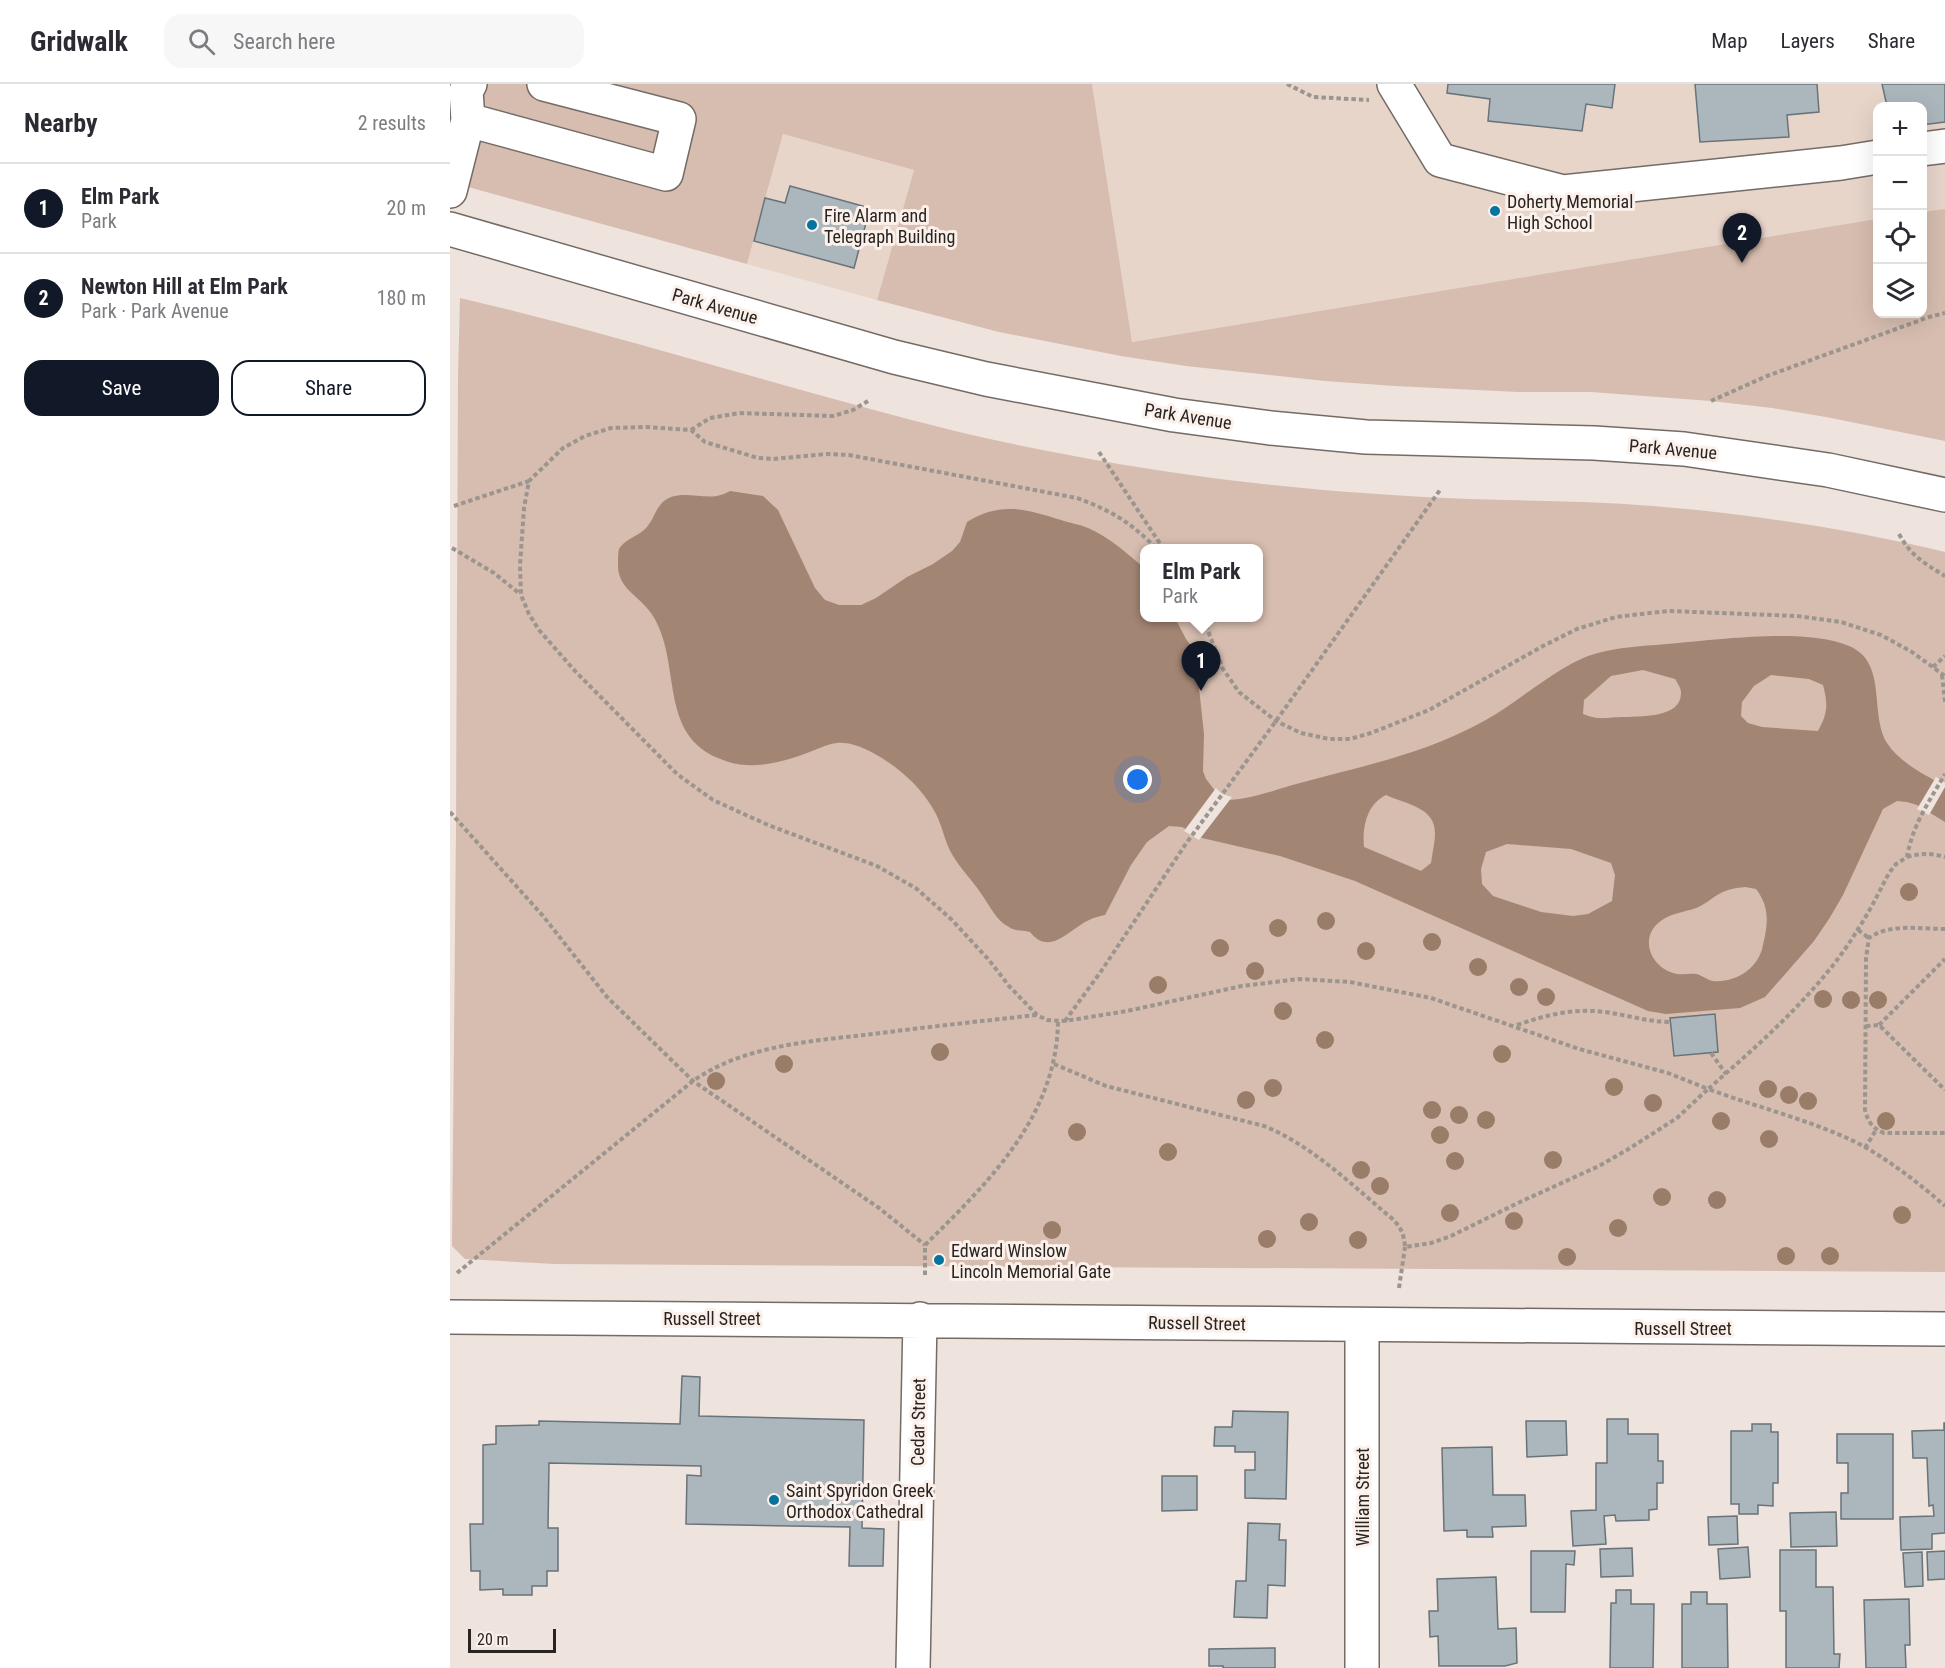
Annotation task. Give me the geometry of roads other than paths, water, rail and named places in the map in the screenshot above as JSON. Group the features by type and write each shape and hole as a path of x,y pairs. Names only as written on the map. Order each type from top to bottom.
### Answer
{"main road":[{"path":"450,191 468,120 466,91 470,84"},
{"path":"468,120 666,174 679,120 544,84"},
{"path":"1400,93 1440,160 1563,192 1873,158"},
{"path":"1927,149 1945,146"},
{"name":"Park Avenue","path":"450,229 894,357 986,379 1174,415 1258,427 1356,436 1594,443 1684,449 1828,470 1945,495"},
{"name":"Russell Street","path":"450,1317 1945,1329"},
{"name":"Cedar Street","path":"913,1668 920,1319"},
{"name":"William Street","path":"1362,1325 1362,1668"}],"place":[{"name":"Doherty Memorial High School","path":"1495,211"},
{"name":"Fire Alarm and Telegraph Building","path":"812,225"},
{"name":"Newton Hill at Elm Park","path":"1742,263"},
{"name":"Elm Park","path":"1201,691"},
{"name":"Edward Winslow Lincoln Memorial Gate","path":"939,1260"},
{"name":"Saint Spyridon Greek Orthodox Cathedral","path":"774,1500"}]}
